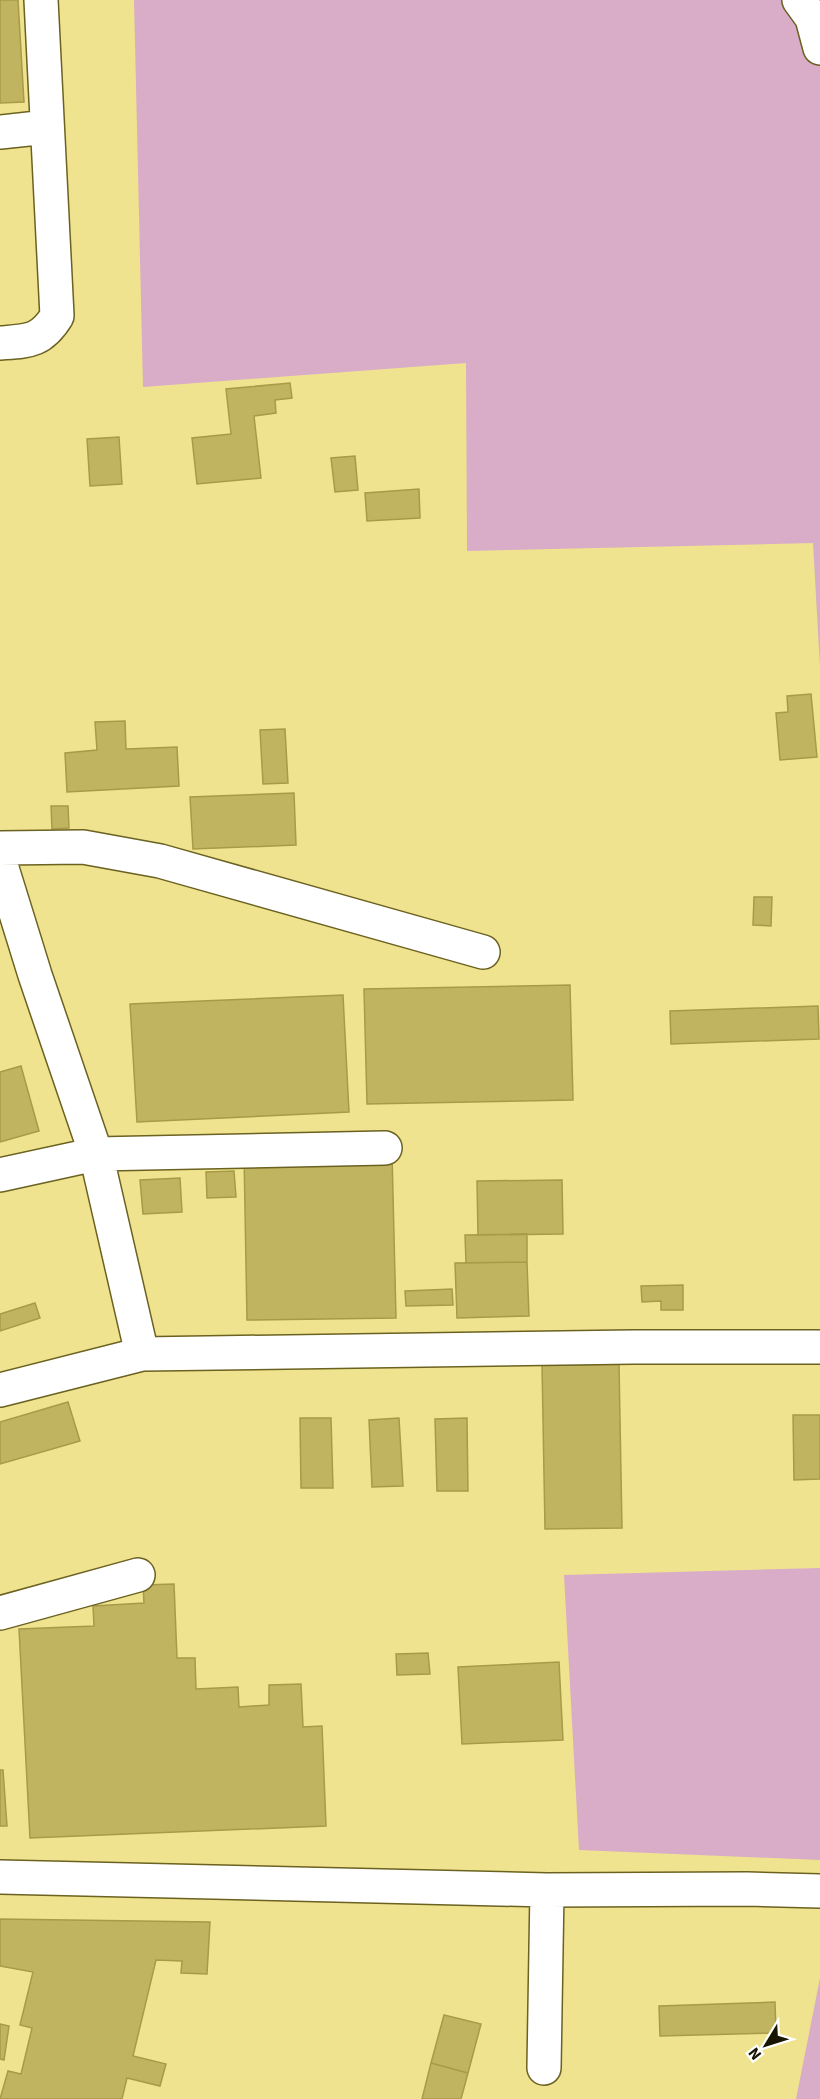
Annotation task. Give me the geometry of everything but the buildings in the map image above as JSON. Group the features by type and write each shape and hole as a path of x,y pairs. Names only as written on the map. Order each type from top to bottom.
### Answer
{"street":[{"path":"0,343 30,341 48,330 57,316 41,0"},
{"path":"799,0 812,18 820,48"},
{"path":"0,132 47,127"},
{"path":"0,848 83,847 160,861 483,952"},
{"path":"0,862 35,975 96,1154 142,1354"},
{"path":"0,1175 96,1154 385,1148"},
{"path":"0,1390 142,1354 633,1347 820,1347"},
{"path":"0,1613 138,1575"},
{"path":"0,1877 547,1890 820,1891"},
{"path":"544,2068 547,1890"}],"shaded area":[{"path":"134,0 820,0 820,667 813,543 467,551 466,363 143,387"},
{"path":"820,1568 820,1860 579,1850 564,1575"},
{"path":"820,1978 820,2099 796,2099"}]}
